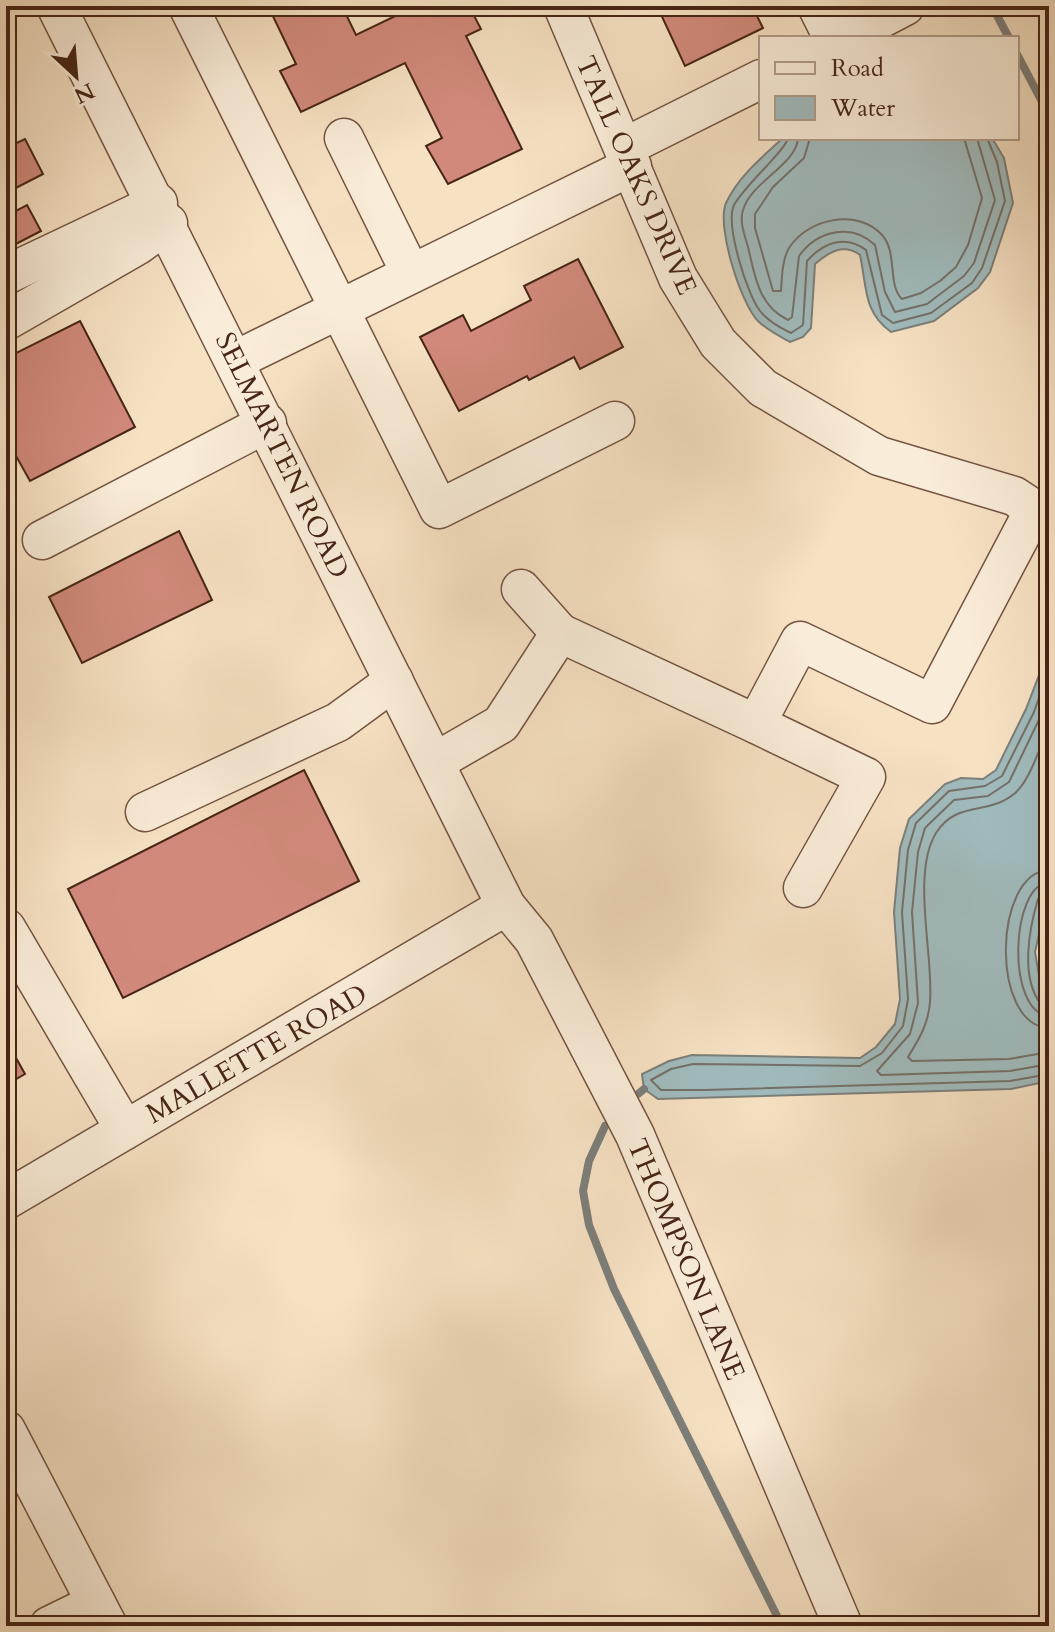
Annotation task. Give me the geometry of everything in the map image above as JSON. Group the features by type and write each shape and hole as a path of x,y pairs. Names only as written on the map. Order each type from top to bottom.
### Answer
{"street":[{"name":"SELMARTEN ROAD","path":"56,6 163,213 506,906"},
{"path":"188,6 439,509 615,421"},
{"name":"TALL OAKS DRIVE","path":"563,6 678,278 718,343 763,388 879,456 1014,496 1042,514"},
{"path":"817,6 832,36"},
{"path":"848,36 905,6"},
{"path":"236,360 628,156 759,80"},
{"path":"344,138 410,272"},
{"path":"6,275 163,213"},
{"path":"6,321 138,245 163,213"},
{"path":"42,540 267,423"},
{"path":"756,724 800,641 932,704 1042,514"},
{"path":"521,589 560,633 866,777 803,888"},
{"path":"435,762 501,724 560,633"},
{"path":"145,812 338,722 394,681"},
{"name":"MALLETTE ROAD","path":"6,1200 506,906"},
{"name":"THOMPSON LANE","path":"506,906 534,940 635,1135 843,1626"},
{"path":"6,928 125,1130"},
{"path":"6,1430 102,1614 49,1626"}],"water":[{"path":"781,140 993,140 1004,158 1013,203 990,272 978,288 934,321 891,332 875,316 871,307 860,255 842,249 815,264 811,328 803,337 790,342 769,330 751,312 727,246 724,229 726,203 751,168"},
{"path":"1049,649 1049,889 1035,952 1042,993 1049,1002 1049,1081 1011,1089 658,1099 644,1089 642,1074 669,1061 692,1055 860,1058 876,1047 895,1024 900,999 894,912 900,848 909,819 945,784 961,778 983,779 996,770 1026,709"}],"building":[{"path":"268,6 342,6 356,35 416,6 469,6 481,29 466,36 522,149 448,184 426,146 442,138 405,63 301,112 280,71 296,64"},
{"path":"657,6 752,6 763,28 685,66"},
{"path":"25,139 43,174 6,193 6,148"},
{"path":"27,205 41,231 6,249 6,216"},
{"path":"578,259 623,347 580,369 574,357 529,380 527,376 459,411 420,337 463,315 471,331 531,300 524,286"},
{"path":"80,321 135,427 30,481 6,438 6,358"},
{"path":"179,531 212,600 82,663 49,597"},
{"path":"304,770 359,881 123,998 68,889"},
{"path":"6,1040 25,1074 6,1085"}],"waterway":[{"path":"992,6 1008,36"},
{"path":"1019,58 1049,115"},
{"path":"638,1094 644,1089"},
{"path":"605,1126 589,1161 583,1191 589,1225 614,1289 782,1626"}]}
